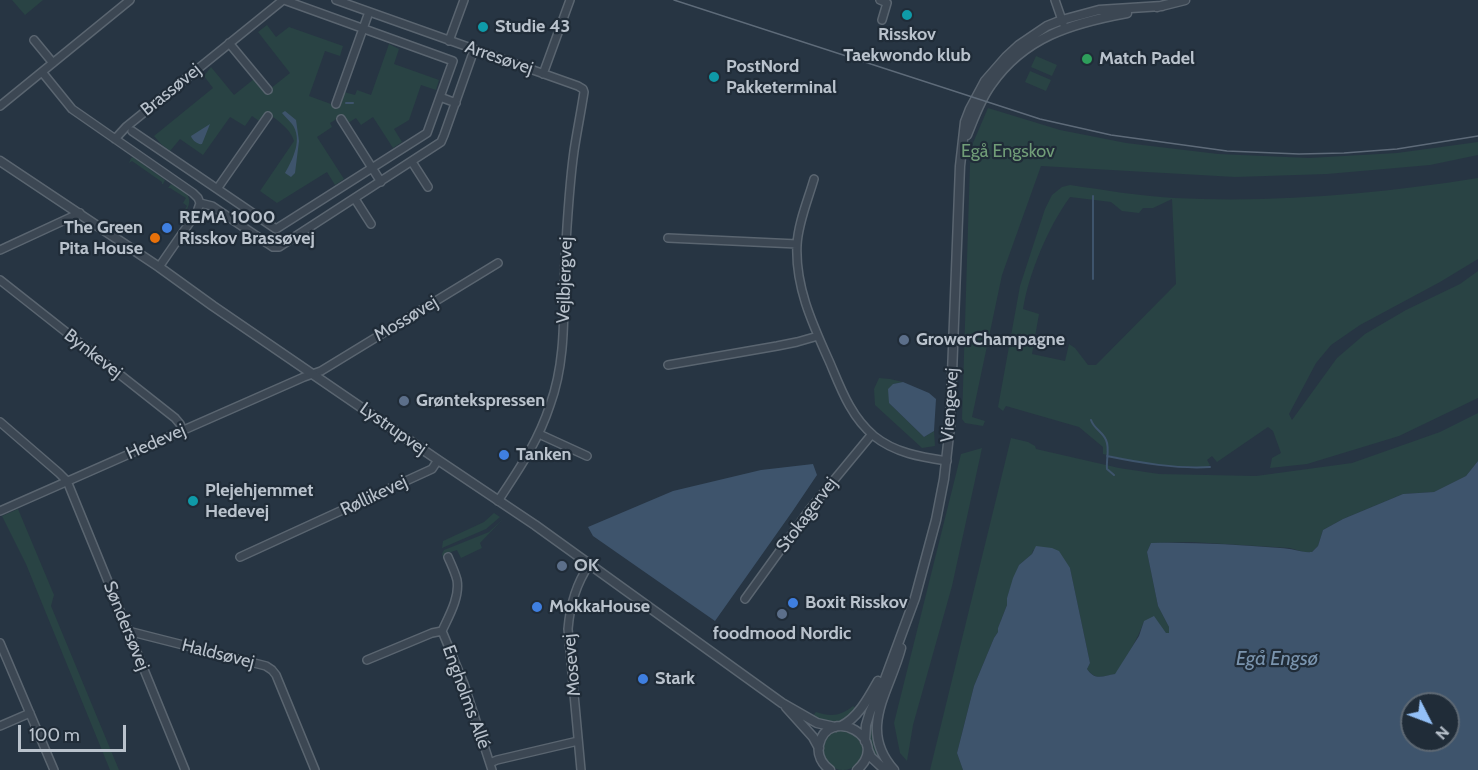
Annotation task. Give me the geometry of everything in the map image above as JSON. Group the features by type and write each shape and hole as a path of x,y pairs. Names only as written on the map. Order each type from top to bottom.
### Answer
{"street":[{"path":"0,106 130,0"},
{"name":"Brassøvej","path":"115,139 126,127 284,0 453,61 440,97"},
{"name":"Arresøvej","path":"336,0 543,74 570,0"},
{"name":"Arresøvej","path":"449,41 464,0"},
{"path":"880,0 887,3 882,20"},
{"path":"1055,0 1064,24"},
{"name":"Viengevej","path":"857,770 865,759 865,730 868,716 910,614 924,569 936,520 946,461 950,426 960,166 963,144 982,100 999,74 1023,51 1064,24 1099,10 1162,6 1185,0"},
{"path":"336,104 369,12"},
{"path":"34,40 53,63"},
{"path":"230,43 268,90"},
{"path":"42,72 72,109 194,194 200,203 212,206 276,248 441,142 474,50"},
{"name":"Vejlbjergvej","path":"498,501 521,467 539,434 551,404 560,362 569,189 584,93 583,89 578,86 543,74"},
{"path":"372,168 427,133 440,97 456,103"},
{"path":"217,189 268,116"},
{"path":"341,119 381,182"},
{"name":"Brassøvej","path":"132,131 276,229 372,168"},
{"path":"162,172 172,158"},
{"name":"Lystrupvej","path":"0,161 80,213 535,525 782,703 828,727 850,727 856,730 866,745"},
{"path":"412,162 428,187"},
{"path":"814,179 797,244 798,273 801,290 841,390 858,420 889,446 905,453 946,461"},
{"path":"355,198 371,224"},
{"path":"159,267 197,212 200,203"},
{"path":"241,225 250,212"},
{"path":"0,250 80,213"},
{"path":"668,238 797,244"},
{"name":"Mossøvej","path":"313,374 498,263"},
{"name":"Bynkevej","path":"0,280 175,418 183,431"},
{"path":"668,365 777,346 818,336"},
{"name":"Hedevej","path":"0,511 313,374"},
{"path":"0,422 67,481"},
{"path":"539,434 587,456"},
{"name":"Stokagervej","path":"745,599 810,509 872,434"},
{"name":"Røllikevej","path":"240,557 432,469 438,460"},
{"name":"Søndersøvej","path":"67,481 185,770"},
{"name":"Engholms Allé","path":"448,557 457,581 457,591 442,631 464,684 491,766 497,760 578,741"},
{"name":"Mosevej","path":"581,770 568,628 569,612 577,587 590,565"},
{"path":"894,770 880,750 876,723 910,614"},
{"name":"Haldsøvej","path":"128,631 266,666 272,670 315,770"},
{"name":"Engholms Allé","path":"367,660 442,631"},
{"path":"0,643 54,770"},
{"name":"Viengevej","path":"819,748 829,730 851,720 892,658"},
{"name":"Lystrupvej","path":"782,703 813,737 819,748"},
{"path":"0,726 30,713"},
{"path":"866,745 870,755 885,770"},
{"path":"819,748 820,770"},
{"path":"821,759 830,770"}],"green space":[{"path":"12,0 43,0 25,15"},
{"path":"267,25 276,37 289,27 343,46 340,56 325,51 309,96 339,107 344,92 355,95 357,90 371,95 389,44 399,49 394,64 439,80 436,90 421,85 409,120 394,129 402,142 393,148 373,117 361,125 356,118 348,123 343,115 330,123 332,127 317,137 344,179 335,185 327,172 277,203 260,191 294,141 286,128 266,112 259,121 252,116 245,126 230,117 203,155 180,139 170,151 154,136 213,88 204,76 211,67 234,95 254,79 265,93 290,73 258,32"},
{"path":"1036,56 1057,65 1052,76 1031,67"},
{"path":"1030,71 1051,80 1046,91 1025,82"},
{"name":"Egå Engskov","path":"988,108 1060,130 1126,143 1218,154 1309,158 1397,153 1478,142 1478,155 1430,165 1327,174 1235,177 1041,166 1002,275 972,417 985,421 983,426 965,423 962,419 970,164 973,143"},
{"path":"133,157 165,180 163,184 132,161 129,163"},
{"path":"1478,178 1478,259 1360,325 1331,345 1316,363 1289,414 1292,420 1337,358 1365,334 1406,310 1460,284 1478,271 1478,398 1399,436 1307,464 1270,468 1272,458 1281,453 1273,431 1268,427 1217,462 1212,456 1207,460 1210,465 1207,467 1169,466 1141,463 1103,454 1103,447 1079,427 1006,406 1003,411 998,407 1020,286 1045,209 1052,195 1062,187 1070,185 1174,198 1250,199 1364,193","holes":["1070,197 1111,202 1122,211 1139,213 1143,208 1153,208 1172,199 1176,284 1096,365 1088,365 1069,344 1065,361 1032,354 1039,314 1023,309 1035,266 1054,222"]},
{"path":"171,184 184,191 189,199 188,208 180,221 178,219 187,206 183,203 186,198 168,188"},
{"path":"879,378 903,382 893,384 889,403 924,437 934,431 935,446 922,448 875,405 874,389"},
{"path":"1478,413 1478,461 1466,476 1434,492 1403,494 1343,519 1323,530 1318,546 1312,552 1307,553 1290,548 1191,542 1151,543 1147,552 1158,606 1169,627 1169,633 1144,621 1135,642 1116,674 1097,676 1087,669 1090,663 1070,568 1033,550 1032,554 1019,565 998,632 974,686 957,753 963,770 930,770 1011,438 1028,442 1036,449 1119,468 1159,474 1256,476 1352,463 1440,432"},
{"path":"982,448 952,586 913,725 907,761 900,753 894,723 961,454"},
{"path":"18,509 54,595 51,606 119,770 110,770 26,564 2,516"},
{"path":"494,513 500,517 486,529 442,548 443,541 484,522"},
{"path":"503,519 480,543 482,548 461,558 457,550 443,557 444,550 489,532"},
{"path":"853,706 857,709 841,722 812,717 816,712 826,715 840,714"},
{"path":"871,715 875,716 891,770 874,754 869,734"},
{"path":"843,730 851,731 857,736 862,742 862,758 857,764 851,769 843,770 835,769 829,764 824,758 823,750 824,742 829,736 835,731"}],"water":[{"path":"285,111 296,120 299,141 295,173 291,177 285,173 294,155 297,136 292,124 282,113"},
{"path":"210,124 202,144 194,141 191,136"},
{"path":"903,382 929,393 936,399 934,431 924,437 889,403 888,389 893,384"},
{"name":"Egå Engsø","path":"1478,461 1478,770 963,770 957,753 974,686 998,632 1013,578 1019,565 1032,554 1036,546 1059,551 1070,568 1090,663 1087,669 1093,675 1103,676 1115,674 1139,636 1144,621 1154,616 1166,633 1169,633 1169,627 1158,606 1147,552 1151,543 1232,545 1312,552 1318,546 1323,530 1343,519 1403,494 1434,492 1466,476"},
{"path":"813,464 817,475 715,621 593,536 588,527 673,491 761,470"}],"waterway":[{"path":"346,103 353,103"},
{"path":"1093,196 1093,279"},
{"path":"1091,420 1106,440 1107,469 1114,475"},
{"path":"1107,456 1158,465 1210,467"}],"tram line":[{"path":"674,0 1040,119 1111,135 1227,151 1299,154 1397,149 1478,136"}],"place":[{"name":"Risskov Taekwondo klub","path":"907,15"},
{"name":"Studie 43","path":"483,27"},
{"name":"Match Padel","path":"1087,59"},
{"name":"PostNord Pakketerminal","path":"714,77"},
{"name":"REMA 1000 Risskov Brassøvej","path":"167,228"},
{"name":"The Green Pita House","path":"155,238"},
{"name":"GrowerChampagne","path":"904,340"},
{"name":"Grøntekspressen","path":"404,401"},
{"name":"Tanken","path":"504,455"},
{"name":"Plejehjemmet Hedevej","path":"193,501"},
{"name":"OK","path":"562,566"},
{"name":"Boxit Risskov","path":"793,603"},
{"name":"MokkaHouse","path":"537,607"},
{"name":"foodmood Nordic","path":"782,614"},
{"name":"Stark","path":"643,679"}]}
